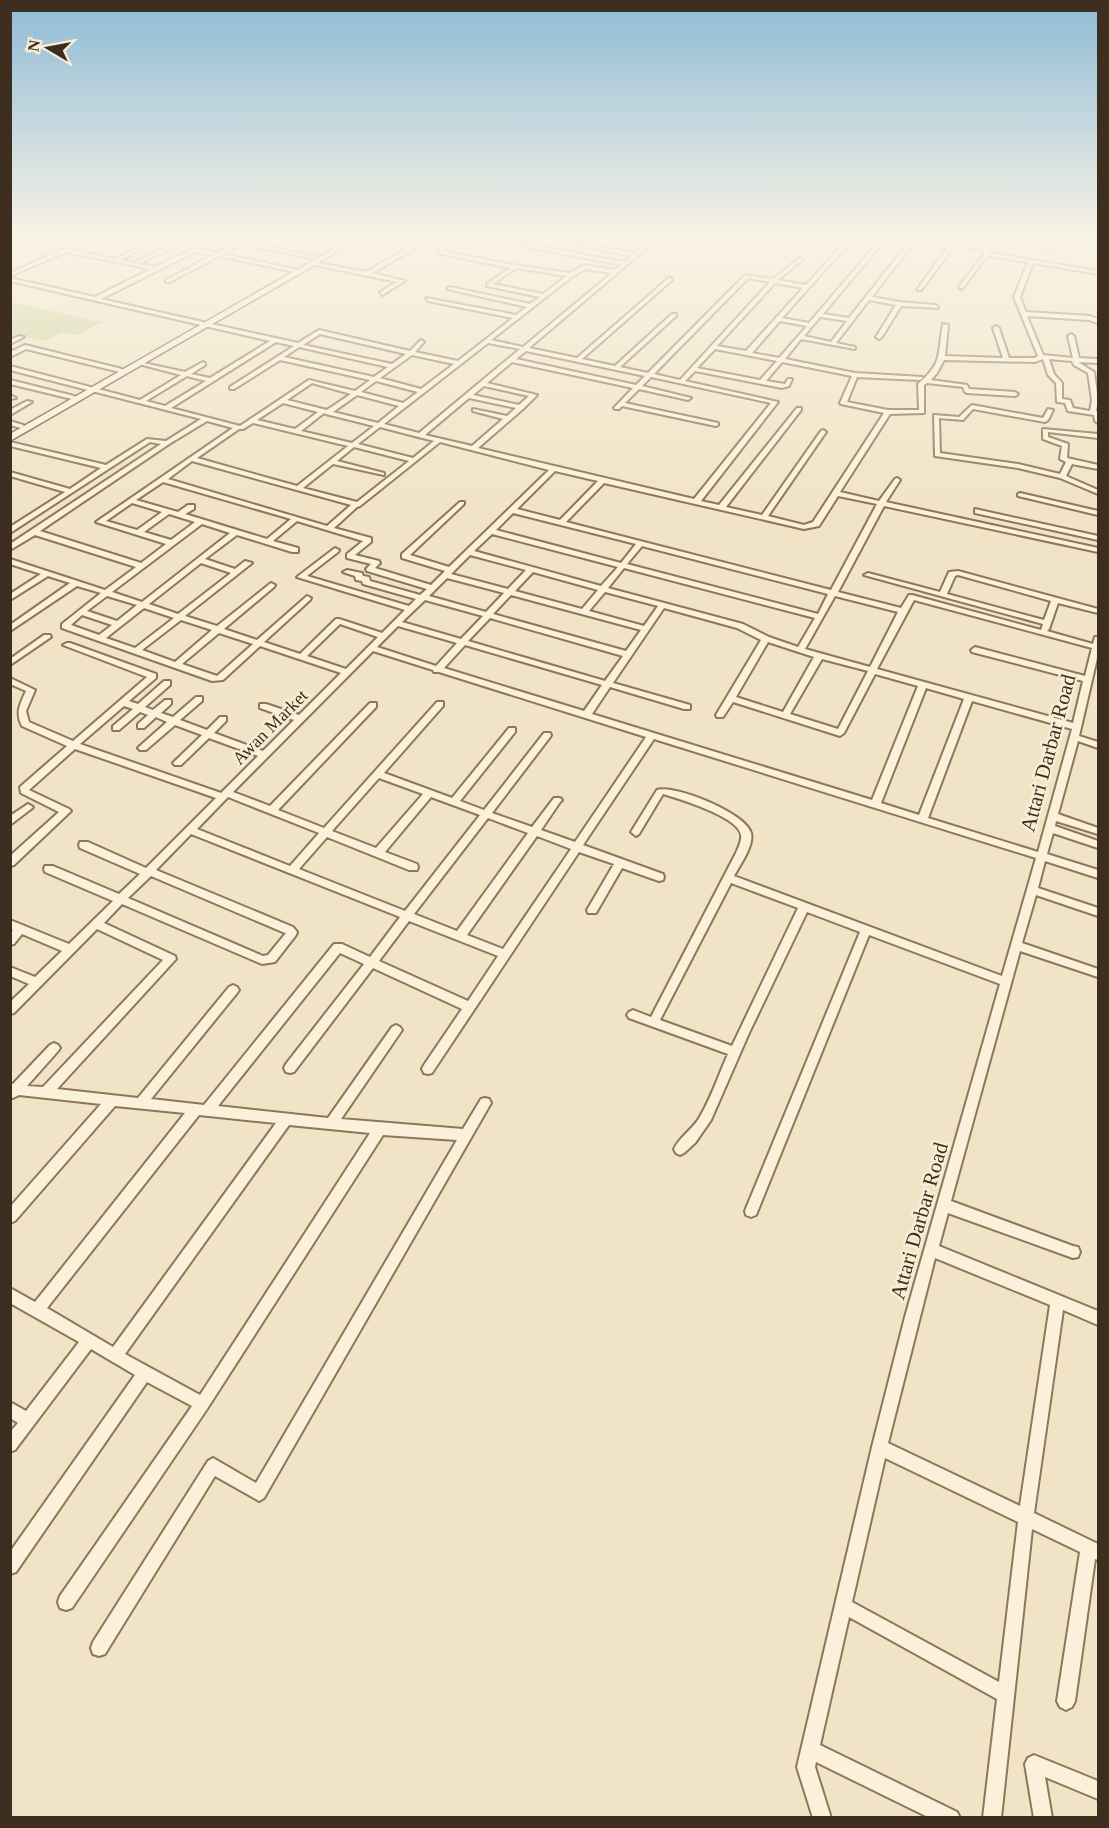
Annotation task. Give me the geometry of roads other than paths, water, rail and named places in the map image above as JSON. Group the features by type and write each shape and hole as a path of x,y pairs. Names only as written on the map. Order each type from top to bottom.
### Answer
{"main road":[{"path":"10,432 72,397 141,363 200,326"},
{"path":"10,438 120,370 200,326"}],"street":[{"path":"214,326 393,366"},
{"path":"297,489 506,326"},
{"path":"420,436 553,326"},
{"path":"578,360 616,326"},
{"path":"616,368 662,326"},
{"path":"697,326 618,406 716,424"},
{"path":"681,382 733,326"},
{"path":"748,353 772,326"},
{"path":"762,382 810,326"},
{"path":"832,344 846,326"},
{"path":"879,337 885,326"},
{"path":"928,381 943,358 945,326"},
{"path":"1029,326 1051,375 1059,383 1059,400 1068,401 1071,410 1097,413 1098,421"},
{"path":"996,328 1007,360"},
{"path":"232,388 319,332 336,333 411,353 460,363"},
{"path":"1071,336 1076,364 1091,372 1093,413"},
{"path":"10,342 21,337"},
{"path":"799,337 854,348"},
{"path":"166,408 275,340"},
{"path":"488,341 775,402 696,502"},
{"path":"296,432 375,379 411,353 421,342"},
{"path":"10,355 25,347 120,370"},
{"path":"715,347 855,375 920,378"},
{"path":"172,543 100,522 238,427 252,421 348,356"},
{"path":"943,358 1035,360 1043,357 1098,361"},
{"path":"279,358 423,391"},
{"path":"513,360 688,398"},
{"path":"141,363 210,380"},
{"path":"141,402 203,364"},
{"path":"11,368 238,427"},
{"path":"694,369 785,386 790,380"},
{"path":"855,375 843,403 888,412 919,413 961,419 972,407 1045,420 1050,410"},
{"path":"311,381 405,406"},
{"path":"919,413 922,412 921,384 928,381 965,386 967,391 1015,394"},
{"path":"10,382 72,397"},
{"path":"473,449 534,395 483,384"},
{"path":"468,396 522,407"},
{"path":"282,401 554,469 763,518 812,527 888,412"},
{"path":"10,412 29,402"},
{"path":"721,508 799,409"},
{"path":"476,410 508,418"},
{"path":"936,416 938,457 1008,464 1062,477 1098,492"},
{"path":"10,548 206,419"},
{"path":"252,421 415,460"},
{"path":"10,423 21,426"},
{"path":"1098,436 1045,430 1045,438 1066,445 1063,459 1098,467"},
{"path":"763,518 823,432"},
{"path":"10,531 149,440 167,443"},
{"path":"191,459 361,505 439,441"},
{"path":"10,444 105,467"},
{"path":"332,462 382,474"},
{"path":"1062,477 1070,462"},
{"name":"Awan Market","path":"10,1010 383,636 554,469"},
{"path":"10,474 69,491"},
{"path":"162,479 368,540 350,556 376,563 370,569 432,588"},
{"path":"561,523 603,480"},
{"path":"800,650 882,501 897,480"},
{"path":"835,493 882,501 1098,550"},
{"path":"1020,495 1098,513"},
{"path":"131,501 295,550"},
{"path":"462,503 405,556 509,593 646,629"},
{"path":"329,528 355,505"},
{"path":"179,515 191,507"},
{"path":"512,510 903,611"},
{"path":"978,511 1098,538"},
{"path":"138,533 167,512"},
{"path":"268,542 296,519"},
{"path":"201,521 65,626 217,679 307,598"},
{"path":"490,531 820,617"},
{"path":"34,532 142,566"},
{"path":"99,639 237,533"},
{"path":"584,612 641,543"},
{"path":"335,550 301,577 411,609"},
{"path":"468,552 740,626 766,639 800,650 969,698 1075,732 1098,745"},
{"path":"200,560 236,572"},
{"path":"10,561 347,672"},
{"path":"136,651 248,563"},
{"path":"10,571 20,565"},
{"path":"437,670 531,569"},
{"path":"347,572 359,575 359,578 366,579 366,582 629,655"},
{"path":"10,598 47,573"},
{"path":"943,594 952,574 958,573 1098,611"},
{"path":"868,575 1047,623"},
{"path":"10,629 76,583"},
{"path":"176,665 271,585"},
{"path":"731,698 840,734 912,597 1043,632 1098,644"},
{"path":"1043,632 1055,599"},
{"path":"586,715 663,604"},
{"path":"81,612 118,624"},
{"path":"302,656 339,621 383,636"},
{"path":"397,623 687,707"},
{"path":"10,663 47,637"},
{"path":"720,715 766,639"},
{"name":"Attari Darbar Road","path":"822,1818 806,1767 879,1447 1098,644"},
{"path":"10,862 66,811 24,789 153,676 67,645"},
{"path":"371,648 1098,873"},
{"path":"975,650 1088,680"},
{"path":"785,716 819,656"},
{"path":"10,681 31,690 22,705 24,724"},
{"path":"116,728 167,683"},
{"path":"875,805 923,685"},
{"path":"922,820 969,698"},
{"path":"143,748 200,699"},
{"path":"123,702 207,735 265,754"},
{"path":"141,726 168,702"},
{"path":"292,870 440,704"},
{"path":"271,811 372,705"},
{"path":"263,706 301,719"},
{"path":"178,763 223,718"},
{"path":"11,720 74,745 271,811 413,867"},
{"path":"454,802 512,730"},
{"path":"290,1068 548,735"},
{"path":"428,1069 652,735"},
{"path":"377,774 659,877"},
{"path":"636,832 660,792 663,791 722,813 737,821 746,831 746,840 728,878 653,1023"},
{"path":"379,852 429,793"},
{"path":"460,936 557,800"},
{"path":"10,822 28,807"},
{"path":"1051,822 1098,831"},
{"path":"1051,822 1098,844"},
{"path":"190,830 506,955"},
{"path":"49,869 262,960 271,959 291,935 292,932 289,930 84,845"},
{"path":"592,910 620,863"},
{"path":"728,878 1007,982"},
{"path":"1032,890 1098,912"},
{"path":"680,1149 694,1138 709,1116 735,1052 804,906"},
{"path":"45,1094 171,959 96,924"},
{"path":"10,941 15,927 71,950"},
{"path":"751,1211 866,930"},
{"path":"1017,946 1098,973"},
{"path":"37,1310 334,951 342,948 470,1007"},
{"path":"10,971 37,983"},
{"path":"140,1104 233,990"},
{"path":"633,1015 735,1052"},
{"path":"332,1123 396,1030"},
{"path":"12,1092 54,1048"},
{"path":"12,1092 203,1109 380,1129 466,1135"},
{"path":"10,1217 112,1100"},
{"path":"99,1648 213,1466 259,1493 484,1103"},
{"path":"115,1356 287,1118"},
{"path":"66,1602 202,1404 380,1129"},
{"path":"945,1205 1073,1252"},
{"path":"932,1250 1098,1318"},
{"path":"10,1294 202,1404"},
{"path":"992,1818 1026,1517 1057,1301"},
{"path":"10,1445 89,1340"},
{"path":"10,1566 145,1372"},
{"path":"10,1409 28,1421"},
{"path":"879,1447 1094,1550 1066,1701"},
{"path":"844,1606 1006,1695"},
{"path":"810,1750 951,1818"},
{"path":"1043,1818 1034,1764 1098,1790"}]}
